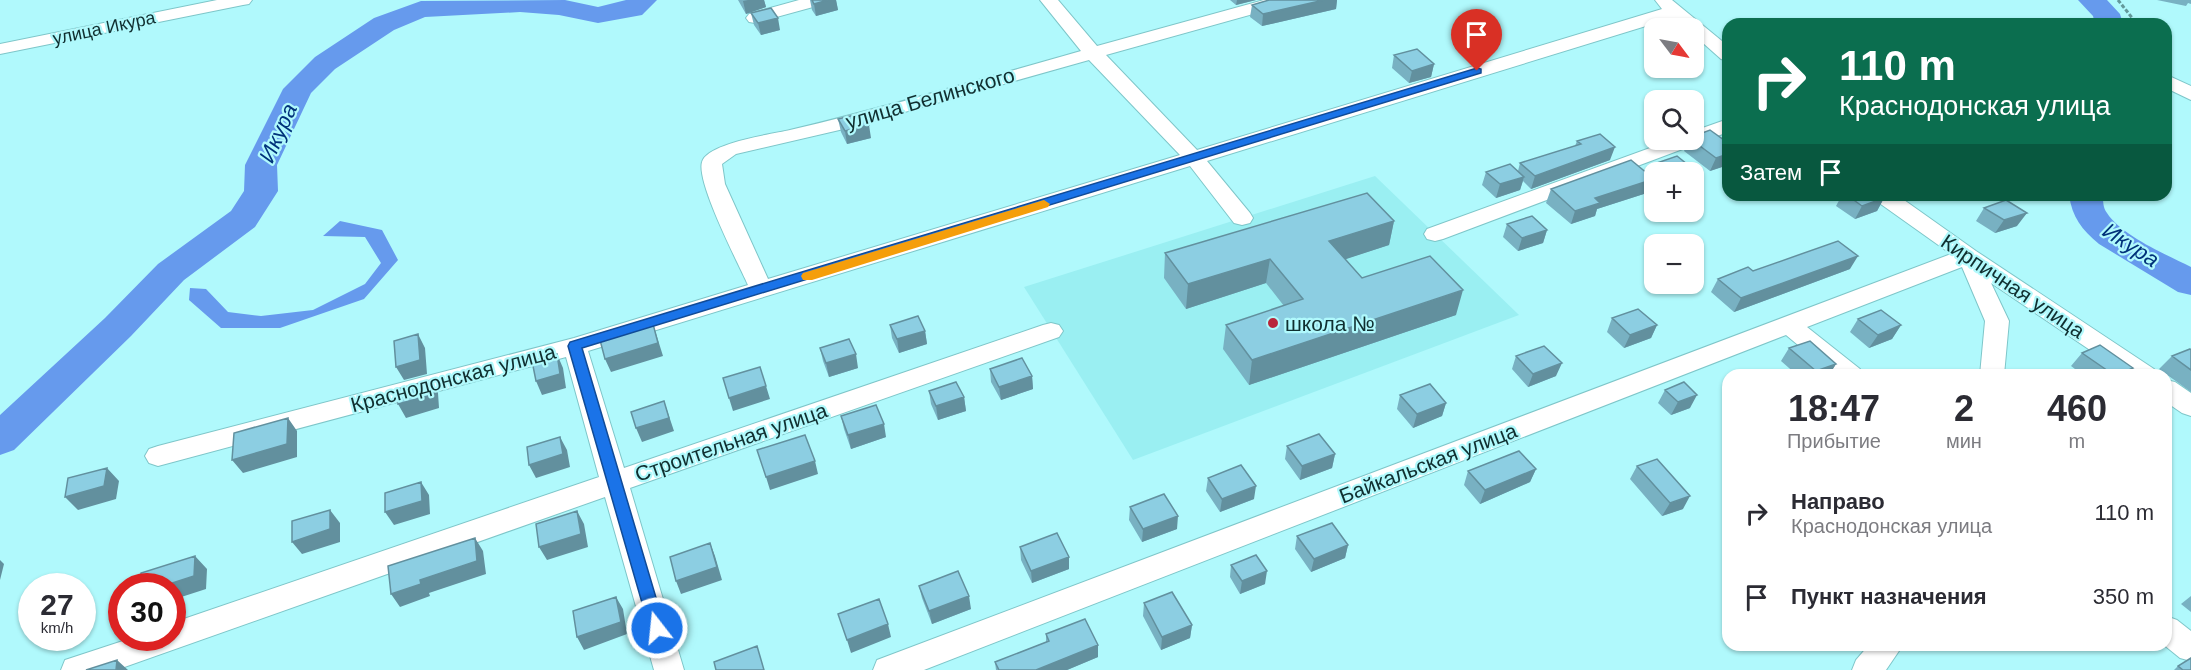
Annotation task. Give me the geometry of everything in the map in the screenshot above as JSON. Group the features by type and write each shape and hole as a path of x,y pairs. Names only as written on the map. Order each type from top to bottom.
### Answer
{"street":[{"name":"улица Икура","path":"0,49 243,0"},
{"path":"755,18 818,0"},
{"path":"1049,0 1092,52 1194,158 1242,218"},
{"name":"улица Белинского","path":"762,290 714,184 712,162 729,150 841,124 1283,0"},
{"path":"1668,5 1722,50"},
{"name":"Краснодонская улица","path":"158,456 575,346 1194,158 1668,5"},
{"path":"2172,84 2191,94"},
{"path":"1704,134 1722,127"},
{"path":"1435,234 1662,150"},
{"name":"Кирпичная улица","path":"1890,201 2136,369"},
{"path":"1968,256 1997,321 1993,369"},
{"name":"Байкальская улица","path":"888,670 1968,256"},
{"path":"1789,325 1844,369"},
{"name":"Строительная улица","path":"186,632 1051,331"},
{"path":"575,346 669,670"},
{"path":"2172,393 2191,406"},
{"path":"2172,633 2191,648"},
{"name":"Строительная улица","path":"76,670 131,651"}],"path":[{"path":"2118,0 2132,18"}],"shaded area":[{"name":"школа №","path":"1375,176 1519,315 1133,460 1024,287"}],"water":[{"path":"340,221 382,230 398,260 364,299 280,328 221,328 189,300 190,288 206,289 228,312 261,316 313,310 365,284 381,263 365,237 323,236"}],"building":[{"path":"812,0 828,0 814,4"},
{"path":"1269,0 1324,0 1263,14 1252,5"},
{"path":"771,8 778,18 758,23 751,13"},
{"path":"1417,49 1434,64 1412,71 1394,55"},
{"path":"862,113 869,125 845,131 838,119"},
{"path":"1710,130 1722,139 1722,156 1716,158 1704,149 1704,132"},
{"path":"1600,134 1615,147 1535,176 1520,163 1581,144 1577,141"},
{"path":"1677,156 1684,162 1660,162"},
{"path":"1631,160 1644,171 1644,182 1595,198 1600,203 1575,211 1551,189"},
{"path":"1510,164 1524,177 1500,184 1486,172"},
{"path":"1367,193 1394,221 1329,241 1362,278 1430,256 1463,290 1252,360 1226,325 1303,299 1270,259 1188,284 1165,253"},
{"path":"1855,201 1876,201 1862,206"},
{"path":"2008,201 2027,213 2004,220 1984,208"},
{"path":"1532,216 1547,230 1522,238 1507,224"},
{"path":"1838,241 1858,256 1741,298 1718,279 1748,267 1753,271"},
{"path":"1638,309 1657,325 1630,335 1612,318"},
{"path":"1881,310 1901,325 1878,335 1858,319"},
{"path":"918,316 925,331 897,339 890,325"},
{"path":"653,324 658,343 605,359 600,340"},
{"path":"418,334 420,360 396,367 394,341"},
{"path":"849,339 856,354 826,363 820,348"},
{"path":"1810,341 1836,364 1814,369 1789,348"},
{"path":"2100,345 2133,368 2105,369 2082,353"},
{"path":"1544,346 1562,363 1533,374 1516,356"},
{"path":"2191,350 2191,370 2172,356"},
{"path":"557,354 560,374 536,381 532,361"},
{"path":"1022,358 1032,376 999,387 990,369"},
{"path":"760,367 766,386 729,398 723,378"},
{"path":"431,380 432,395 398,404 397,389"},
{"path":"956,382 964,397 936,406 929,391"},
{"path":"1684,382 1697,395 1678,402 1665,390"},
{"path":"1430,384 1446,403 1417,414 1400,395"},
{"path":"664,401 669,418 636,428 631,412"},
{"path":"876,405 884,424 848,435 841,416"},
{"path":"288,418 287,444 232,460 234,433"},
{"path":"1319,434 1335,454 1302,466 1287,446"},
{"path":"805,435 815,461 766,477 757,450"},
{"path":"560,437 563,454 529,465 527,447"},
{"path":"1519,451 1536,469 1485,490 1468,471"},
{"path":"1657,459 1690,496 1670,503 1637,466"},
{"path":"1241,465 1256,486 1222,499 1208,478"},
{"path":"107,468 104,486 65,497 68,478"},
{"path":"421,482 422,501 385,512 385,493"},
{"path":"1164,494 1178,516 1143,529 1130,507"},
{"path":"330,510 330,529 292,542 292,521"},
{"path":"577,511 581,534 539,547 536,524"},
{"path":"1332,523 1348,545 1314,559 1297,536"},
{"path":"1057,533 1069,557 1031,571 1020,547"},
{"path":"475,538 477,561 420,580 421,584 391,594 388,566"},
{"path":"710,543 717,567 676,581 670,557"},
{"path":"1256,555 1267,571 1242,581 1231,565"},
{"path":"195,556 194,576 186,579 186,573 141,573"},
{"path":"958,571 969,596 929,611 919,586"},
{"path":"1172,592 1192,625 1162,637 1144,603"},
{"path":"616,597 621,622 577,637 573,611"},
{"path":"879,599 888,624 847,640 838,614"},
{"path":"1085,619 1098,645 1036,670 999,670 995,662 1049,641 1046,634"},
{"path":"757,646 764,670 716,670 714,662"},
{"path":"2191,658 2191,670 2183,670 2178,666"},
{"path":"117,660 116,670 86,670"}],"waterway":[{"name":"Икура","path":"0,439 118,327 171,272 243,219 261,191 261,165 298,89 325,63 384,24 421,9 520,4 559,7 598,15 632,9 643,0"},
{"name":"Икура","path":"2092,0 2107,18"},
{"name":"Икура","path":"2087,201 2092,218 2111,236 2138,254 2191,283"}],"slow traffic":[{"path":"807,276 1044,204"}],"place":[{"name":"школа №","path":"1273,323"}],"route":[{"path":"657,628 575,346 1477,71"}]}
